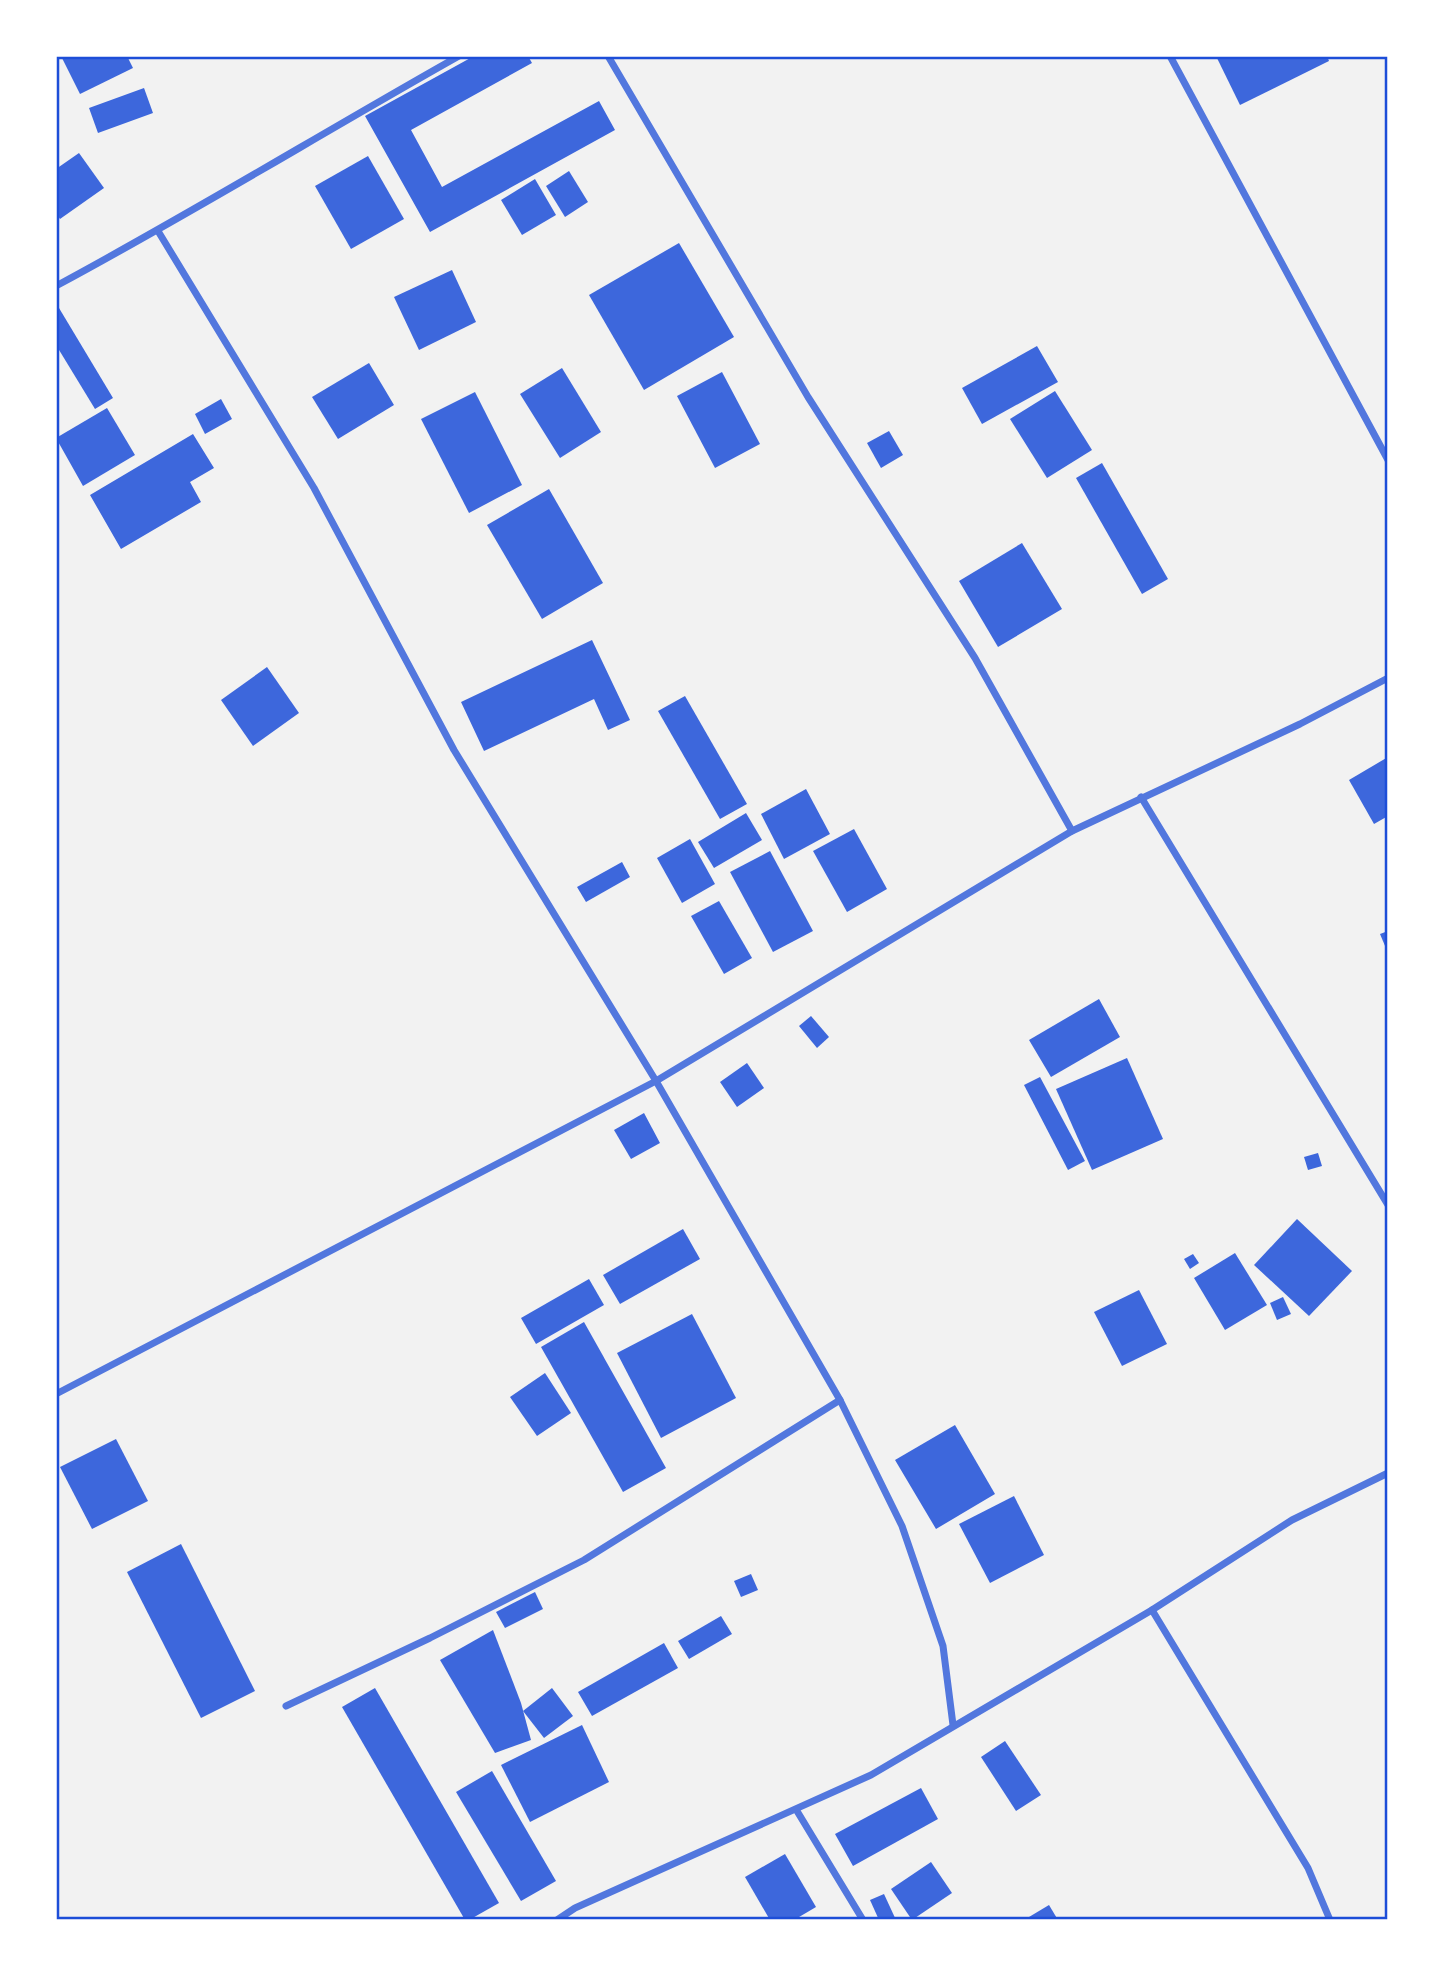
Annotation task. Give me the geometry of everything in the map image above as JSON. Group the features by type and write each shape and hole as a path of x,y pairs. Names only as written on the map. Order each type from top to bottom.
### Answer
{"street":[{"path":"56,286 158,231 314,137 459,56"},
{"path":"608,56 808,397 975,658 1072,831"},
{"path":"1170,56 1388,460"},
{"path":"158,231 314,488 454,750 656,1081 839,1400 902,1526 943,1646 953,1725"},
{"path":"56,1394 656,1081 1072,831 1300,724 1388,678"},
{"path":"1141,797 1388,1205"},
{"path":"286,1706 430,1638 584,1560 839,1400"},
{"path":"557,1920 575,1908 797,1811 871,1775 1152,1610 1292,1520 1388,1473"},
{"path":"1152,1610 1308,1868 1330,1920"},
{"path":"797,1811 863,1920"}],"building":[{"path":"61,56 127,56 133,68 80,94"},
{"path":"474,56 528,56 532,63 411,130 442,187 599,101 615,130 430,232 365,116"},
{"path":"1216,56 1327,56 1329,61 1240,105"},
{"path":"144,88 153,113 98,133 89,108"},
{"path":"79,153 104,188 60,219 56,213 56,169"},
{"path":"368,156 404,219 351,249 315,186"},
{"path":"569,171 588,202 565,217 546,186"},
{"path":"535,179 556,215 522,235 501,200"},
{"path":"679,243 734,337 644,390 589,295"},
{"path":"452,270 476,322 419,350 394,297"},
{"path":"56,303 113,398 95,409 56,345"},
{"path":"1037,346 1058,382 982,424 962,388"},
{"path":"369,363 394,405 338,439 312,397"},
{"path":"562,368 601,432 560,458 520,394"},
{"path":"722,372 760,444 715,468 677,396"},
{"path":"1055,391 1092,450 1047,478 1010,419"},
{"path":"475,392 522,485 469,513 421,419"},
{"path":"221,399 232,419 205,434 195,414"},
{"path":"107,408 135,455 83,486 56,438"},
{"path":"889,431 903,455 881,468 867,443"},
{"path":"193,434 214,468 190,482 201,502 121,549 90,495"},
{"path":"1102,463 1168,579 1142,594 1076,478"},
{"path":"549,489 603,583 542,619 487,525"},
{"path":"1022,543 1062,609 998,647 959,581"},
{"path":"592,640 630,720 608,730 594,699 484,751 461,702"},
{"path":"267,667 299,713 253,746 221,700"},
{"path":"685,696 747,804 720,819 658,711"},
{"path":"1388,757 1388,816 1374,824 1349,780"},
{"path":"806,789 830,834 784,859 761,814"},
{"path":"746,813 762,840 714,868 698,842"},
{"path":"854,829 887,889 847,912 813,851"},
{"path":"690,839 715,884 682,903 657,858"},
{"path":"770,851 813,931 773,952 730,872"},
{"path":"622,862 630,877 586,902 577,887"},
{"path":"719,901 752,958 724,974 691,916"},
{"path":"1388,931 1388,953 1380,934"},
{"path":"1099,999 1120,1037 1051,1077 1029,1040"},
{"path":"811,1016 829,1037 817,1048 799,1026"},
{"path":"1127,1058 1163,1139 1092,1170 1056,1089"},
{"path":"747,1063 764,1088 737,1107 720,1082"},
{"path":"1040,1077 1085,1161 1068,1170 1024,1085"},
{"path":"644,1113 660,1143 631,1159 614,1130"},
{"path":"1318,1153 1322,1166 1308,1170 1304,1157"},
{"path":"1297,1219 1352,1271 1309,1316 1254,1265"},
{"path":"683,1229 700,1259 620,1304 603,1275"},
{"path":"1235,1253 1267,1305 1225,1330 1194,1278"},
{"path":"1193,1254 1199,1263 1190,1269 1184,1259"},
{"path":"589,1279 604,1305 536,1344 521,1318"},
{"path":"1139,1290 1167,1344 1122,1366 1094,1312"},
{"path":"1283,1297 1291,1314 1277,1320 1270,1303"},
{"path":"692,1314 736,1398 661,1438 617,1353"},
{"path":"584,1322 666,1468 623,1492 541,1347"},
{"path":"545,1373 571,1413 537,1436 510,1397"},
{"path":"955,1425 995,1494 936,1529 895,1460"},
{"path":"116,1439 148,1501 92,1529 60,1467"},
{"path":"1014,1496 1044,1555 990,1583 959,1524"},
{"path":"181,1544 255,1691 201,1718 127,1572"},
{"path":"751,1574 758,1590 741,1597 734,1581"},
{"path":"535,1592 543,1609 505,1628 496,1612"},
{"path":"721,1616 732,1634 689,1659 678,1641"},
{"path":"493,1630 521,1703 531,1740 495,1753 440,1660"},
{"path":"664,1643 678,1668 592,1716 578,1692"},
{"path":"375,1688 499,1903 469,1920 465,1920 342,1707"},
{"path":"552,1688 573,1716 544,1738 523,1711"},
{"path":"582,1725 609,1782 530,1822 501,1765"},
{"path":"1005,1741 1041,1795 1016,1811 981,1757"},
{"path":"492,1771 556,1881 521,1901 456,1792"},
{"path":"921,1788 938,1819 853,1866 835,1834"},
{"path":"785,1854 816,1907 794,1920 770,1920 745,1877"},
{"path":"931,1862 952,1893 912,1920 891,1889"},
{"path":"884,1894 896,1920 879,1920 870,1900"},
{"path":"1049,1905 1058,1920 1024,1920"}]}
